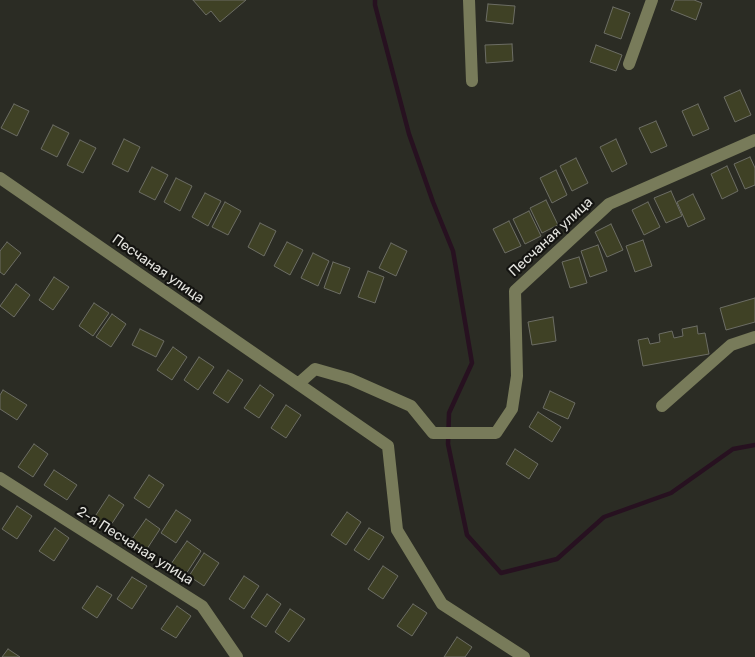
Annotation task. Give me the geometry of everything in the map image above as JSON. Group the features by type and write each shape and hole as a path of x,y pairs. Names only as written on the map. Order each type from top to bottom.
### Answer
{"street":[{"path":"469,0 472,81"},
{"path":"629,64 652,0"},
{"name":"Песчаная улица","path":"298,384 315,369 350,379 411,406 432,433 496,433 512,409 517,376 516,291 608,204 755,140"},
{"name":"Песчаная улица","path":"0,178 388,446 397,530 442,604 524,657"},
{"path":"662,406 731,345 755,338"},
{"name":"2-я Песчаная улица","path":"0,478 202,606 237,657"}],"building":[{"path":"193,0 246,0 220,22 211,11 206,15"},
{"path":"675,0 694,0 702,3 696,20 671,10"},
{"path":"488,4 515,6 513,24 486,21"},
{"path":"613,7 630,13 621,39 604,33"},
{"path":"512,44 513,61 486,63 485,45"},
{"path":"596,45 622,55 616,71 590,62"},
{"path":"740,90 751,115 735,122 724,97"},
{"path":"14,104 29,111 17,136 1,128"},
{"path":"698,104 709,129 693,136 682,111"},
{"path":"656,121 667,146 651,153 639,128"},
{"path":"53,125 69,133 57,157 41,149"},
{"path":"124,139 140,147 128,172 112,164"},
{"path":"616,139 627,164 612,172 600,147"},
{"path":"80,140 96,148 83,173 67,165"},
{"path":"750,157 755,168 755,185 745,189 734,164"},
{"path":"576,158 588,183 572,191 560,166"},
{"path":"727,166 738,191 722,199 711,174"},
{"path":"152,167 168,175 155,200 139,192"},
{"path":"556,170 567,195 552,203 540,178"},
{"path":"176,178 192,186 180,211 164,202"},
{"path":"671,191 682,216 666,223 654,198"},
{"path":"205,193 221,201 208,226 192,217"},
{"path":"693,194 705,219 688,227 677,202"},
{"path":"546,200 558,225 542,233 530,208"},
{"path":"225,202 241,211 228,235 212,227"},
{"path":"648,202 660,227 644,235 632,210"},
{"path":"529,211 541,236 525,244 513,219"},
{"path":"509,221 521,246 505,253 493,229"},
{"path":"260,223 276,231 264,256 248,247"},
{"path":"611,224 623,250 607,257 595,232"},
{"path":"643,240 652,266 635,272 626,246"},
{"path":"7,242 21,253 4,275 0,272 0,251"},
{"path":"287,242 303,250 290,275 274,266"},
{"path":"391,243 407,251 396,276 379,268"},
{"path":"598,245 607,271 590,277 581,251"},
{"path":"313,253 329,261 318,286 301,278"},
{"path":"579,257 587,283 570,288 562,262"},
{"path":"333,262 350,268 340,294 324,288"},
{"path":"368,271 384,277 375,303 358,297"},
{"path":"54,277 69,287 53,310 39,300"},
{"path":"16,284 30,295 14,317 0,306"},
{"path":"755,298 755,322 726,330 720,308"},
{"path":"94,303 109,313 93,336 79,326"},
{"path":"112,314 126,324 111,347 96,337"},
{"path":"553,317 556,341 532,345 528,322"},
{"path":"697,326 698,334 705,333 709,354 643,366 638,340 648,338 650,344 660,342 659,334 672,331 674,338 683,336 682,329"},
{"path":"140,329 164,341 156,357 132,345"},
{"path":"173,347 187,357 172,380 157,370"},
{"path":"199,357 214,367 198,390 184,380"},
{"path":"228,370 243,380 228,403 213,393"},
{"path":"260,385 274,395 259,418 244,408"},
{"path":"3,390 27,405 17,420 0,409 0,395"},
{"path":"550,391 575,403 568,419 543,408"},
{"path":"286,405 301,415 286,438 271,428"},
{"path":"538,412 561,427 552,442 529,427"},
{"path":"34,444 48,454 33,477 18,467"},
{"path":"515,449 538,464 529,479 506,464"},
{"path":"54,470 77,485 67,500 44,485"},
{"path":"149,475 164,485 149,508 134,498"},
{"path":"109,495 124,505 109,528 94,518"},
{"path":"17,506 32,516 17,539 2,529"},
{"path":"176,510 191,520 176,543 161,533"},
{"path":"347,512 361,522 346,545 331,535"},
{"path":"146,519 160,529 145,552 130,542"},
{"path":"55,528 69,538 54,561 39,551"},
{"path":"369,528 384,537 369,560 354,550"},
{"path":"187,541 201,551 186,574 171,564"},
{"path":"204,553 219,563 204,586 189,576"},
{"path":"383,566 398,576 383,599 368,589"},
{"path":"244,576 259,586 244,609 229,599"},
{"path":"132,577 147,586 132,609 117,599"},
{"path":"97,586 112,595 97,618 82,608"},
{"path":"267,594 281,604 266,627 251,617"},
{"path":"413,604 427,613 412,636 397,626"},
{"path":"177,606 191,616 176,638 161,629"},
{"path":"290,609 305,619 289,642 275,632"},
{"path":"457,637 472,647 465,657 444,657"},
{"path":"8,649 20,657 2,657"}],"waterway":[{"path":"375,0 409,134 453,251 472,363 449,413 448,444 467,535 501,573 557,559 604,517 671,493 733,449 755,445"}]}
